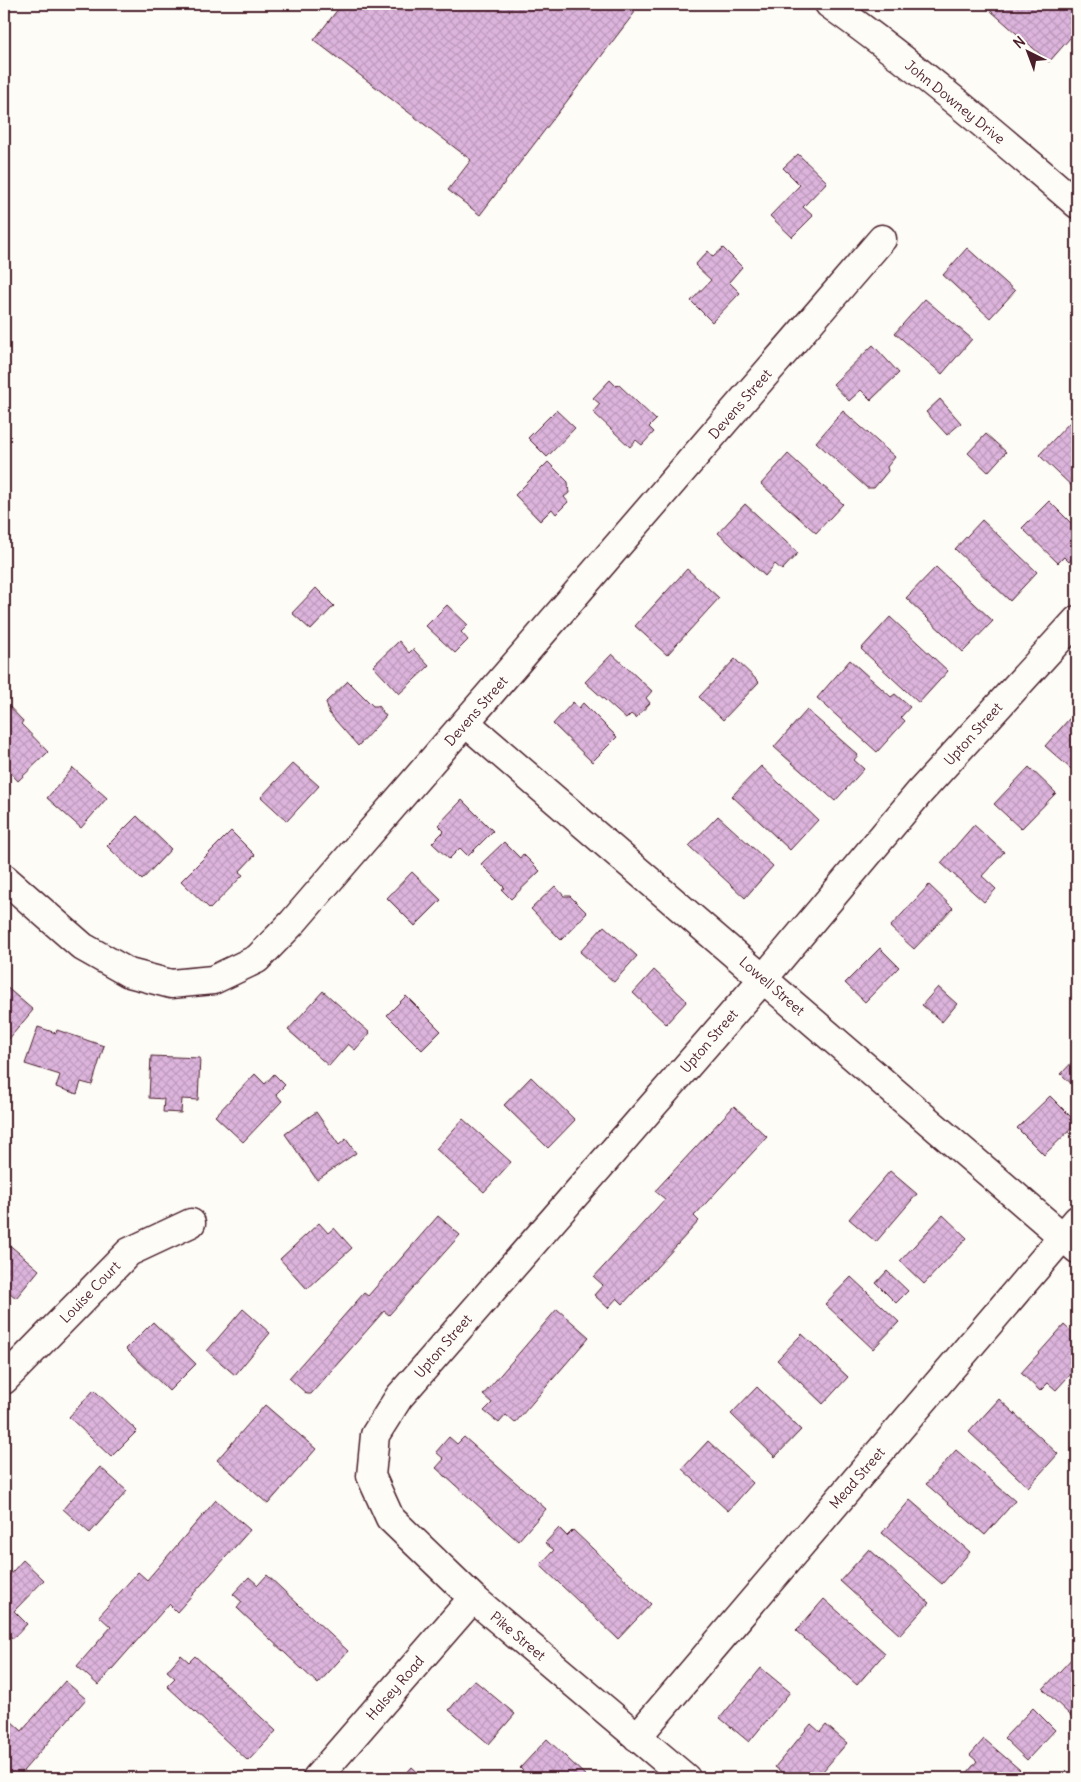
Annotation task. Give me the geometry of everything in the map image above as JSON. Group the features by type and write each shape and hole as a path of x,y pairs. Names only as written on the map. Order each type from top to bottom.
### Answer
{"street":[{"name":"John Downey Drive","path":"829,4 855,22 984,125 1077,204"},
{"name":"Devens Street","path":"4,878 83,947 129,973 171,984 213,980 257,959 288,928 466,723 882,239"},
{"name":"Upton Street","path":"371,1476 375,1436 399,1397 763,979 919,793 1077,620"},
{"name":"Lowell Street","path":"466,723 763,979 1072,1235"},
{"name":"Louise Court","path":"4,1380 129,1252 191,1223"},
{"name":"Mead Street","path":"637,1737 1072,1235"},
{"name":"Pike Street","path":"371,1476 390,1518 473,1598 686,1778"},
{"name":"Halsey Road","path":"317,1778 473,1598"}],"building":[{"path":"342,4 633,4 630,8 635,12 480,215 448,190 471,160 314,40"},
{"path":"983,4 1077,4 1077,30 1049,62"},
{"path":"798,154 827,182 803,207 813,216 792,237 770,216 800,185 783,168"},
{"path":"723,248 742,267 729,282 740,293 712,322 691,301 711,280 695,265 708,251 713,257"},
{"path":"967,248 1015,291 990,318 943,275"},
{"path":"925,299 972,339 942,374 895,333"},
{"path":"873,345 899,373 871,400 861,390 849,401 833,384"},
{"path":"610,380 616,386 619,385 656,420 649,427 654,432 642,445 636,440 630,447 593,412 600,404 593,398"},
{"path":"940,399 961,423 947,435 926,412"},
{"path":"556,410 575,428 547,457 528,438"},
{"path":"843,411 895,457 887,467 888,471 874,488 867,488 816,442"},
{"path":"1071,421 1077,428 1077,491 1039,455"},
{"path":"986,434 1006,452 988,472 968,453"},
{"path":"788,454 843,504 816,533 761,484"},
{"path":"548,462 568,482 569,493 564,497 568,502 556,514 552,509 540,521 515,495"},
{"path":"1049,501 1077,529 1077,554 1069,562 1064,557 1058,563 1022,528"},
{"path":"745,504 798,553 782,570 775,564 765,576 718,533"},
{"path":"982,520 1037,572 1010,601 955,549"},
{"path":"936,567 993,621 963,652 906,598"},
{"path":"687,569 719,598 667,655 635,626"},
{"path":"316,588 334,606 311,630 292,613"},
{"path":"447,605 468,625 461,632 468,640 455,653 426,626"},
{"path":"890,617 948,671 919,703 861,649"},
{"path":"399,641 409,653 413,649 429,666 399,694 373,666"},
{"path":"612,654 652,691 646,698 650,703 636,718 631,714 626,719 585,682"},
{"path":"735,659 759,682 723,720 699,697"},
{"path":"850,660 891,697 895,694 910,707 901,717 905,721 877,752 817,698"},
{"path":"348,681 373,706 378,706 386,716 358,746 329,713 326,702"},
{"path":"4,701 23,721 21,724 48,752 18,781 4,766"},
{"path":"573,702 579,708 583,703 617,737 592,762 553,724"},
{"path":"807,710 858,755 854,760 864,769 835,801 774,747"},
{"path":"1077,710 1077,762 1071,769 1045,746"},
{"path":"293,763 319,786 287,821 261,797"},
{"path":"761,766 818,820 790,850 732,796"},
{"path":"1029,767 1056,793 1021,829 994,804"},
{"path":"73,768 107,798 81,828 47,798"},
{"path":"462,800 493,831 468,856 460,848 449,859 432,843 444,831 438,825"},
{"path":"137,816 171,849 142,880 107,846"},
{"path":"718,816 773,866 745,898 689,846"},
{"path":"974,825 1004,852 982,876 996,889 984,902 941,863"},
{"path":"231,831 255,855 239,872 243,875 210,909 181,881"},
{"path":"504,842 520,858 523,854 540,871 511,899 502,890 505,888 481,864"},
{"path":"412,872 441,900 415,926 387,898"},
{"path":"929,885 953,908 914,949 890,927"},
{"path":"555,886 564,896 570,896 587,913 561,940 531,909"},
{"path":"604,926 637,956 614,982 580,952"},
{"path":"880,948 899,967 865,1002 845,983"},
{"path":"654,970 687,1001 666,1024 633,993"},
{"path":"4,985 33,1010 8,1040 4,1037"},
{"path":"938,987 957,1004 942,1022 922,1005"},
{"path":"323,991 370,1033 355,1050 348,1044 329,1066 288,1030"},
{"path":"406,996 441,1031 422,1050 387,1015"},
{"path":"38,1027 56,1033 57,1030 104,1046 92,1085 81,1082 77,1094 56,1087 60,1075 25,1064"},
{"path":"151,1056 200,1058 198,1100 182,1099 181,1113 163,1112 164,1099 149,1098"},
{"path":"1077,1057 1077,1089 1061,1074"},
{"path":"255,1074 265,1084 274,1074 285,1085 276,1094 282,1101 243,1142 215,1116"},
{"path":"531,1077 575,1120 548,1148 504,1105"},
{"path":"1050,1096 1077,1123 1044,1155 1017,1128"},
{"path":"734,1106 767,1137 694,1216 699,1221 623,1304 617,1298 608,1308 594,1295 603,1285 594,1277 665,1199 655,1191"},
{"path":"316,1112 339,1145 346,1139 356,1153 317,1180 285,1134"},
{"path":"463,1119 511,1162 484,1192 436,1149"},
{"path":"890,1171 917,1194 876,1242 849,1219"},
{"path":"943,1215 967,1238 924,1284 900,1261"},
{"path":"438,1216 460,1235 389,1315 384,1311 311,1394 307,1394 289,1378 364,1293 368,1296"},
{"path":"319,1223 328,1233 334,1228 352,1248 307,1289 280,1259"},
{"path":"6,1242 39,1270 16,1298 4,1288 4,1245"},
{"path":"887,1271 908,1291 896,1303 876,1283"},
{"path":"851,1277 899,1322 873,1349 825,1304"},
{"path":"243,1309 270,1333 235,1375 207,1351"},
{"path":"557,1309 589,1337 515,1423 506,1415 499,1423 484,1411 492,1403 483,1395"},
{"path":"153,1322 196,1364 169,1391 126,1349"},
{"path":"1064,1325 1077,1337 1077,1367 1056,1390 1048,1383 1040,1391 1021,1373"},
{"path":"802,1334 848,1377 823,1404 777,1360"},
{"path":"757,1387 801,1430 775,1457 731,1414"},
{"path":"94,1390 137,1431 111,1457 69,1417"},
{"path":"999,1399 1058,1454 1028,1487 969,1432"},
{"path":"265,1405 316,1449 268,1504 217,1460"},
{"path":"449,1437 457,1444 464,1437 546,1509 518,1541 436,1468 444,1459 436,1452"},
{"path":"708,1441 753,1483 728,1511 682,1469"},
{"path":"956,1450 1015,1501 985,1535 926,1484"},
{"path":"100,1467 127,1491 90,1533 63,1509"},
{"path":"216,1500 250,1530 177,1612 169,1604 98,1685 77,1666 111,1627 99,1616 138,1572 147,1580"},
{"path":"910,1500 970,1552 942,1584 882,1533"},
{"path":"559,1528 567,1536 573,1530 651,1604 618,1639 540,1565 554,1550 545,1543"},
{"path":"869,1549 929,1603 900,1635 840,1581"},
{"path":"23,1560 44,1580 14,1611 27,1624 13,1639 4,1630 4,1581"},
{"path":"267,1575 348,1651 318,1684 237,1608 242,1602 233,1594 249,1577 258,1585"},
{"path":"824,1599 885,1653 857,1685 796,1631"},
{"path":"1077,1599 1077,1612 1071,1607"},
{"path":"1077,1653 1077,1709 1071,1716 1043,1689"},
{"path":"181,1655 189,1662 195,1656 276,1731 248,1761 167,1686 175,1678 167,1671"},
{"path":"761,1668 790,1692 749,1742 720,1718"},
{"path":"474,1680 515,1714 489,1744 449,1710"},
{"path":"65,1681 86,1699 17,1778 4,1778 4,1727 10,1720 22,1731"},
{"path":"1033,1708 1055,1730 1027,1760 1004,1738"},
{"path":"811,1724 820,1732 826,1725 847,1743 817,1778 789,1778 775,1767"},
{"path":"547,1739 586,1776 584,1778 530,1778 520,1768"},
{"path":"984,1739 1020,1770 1013,1778 963,1778 977,1761 970,1755"},
{"path":"412,1767 424,1778 402,1778"}]}
